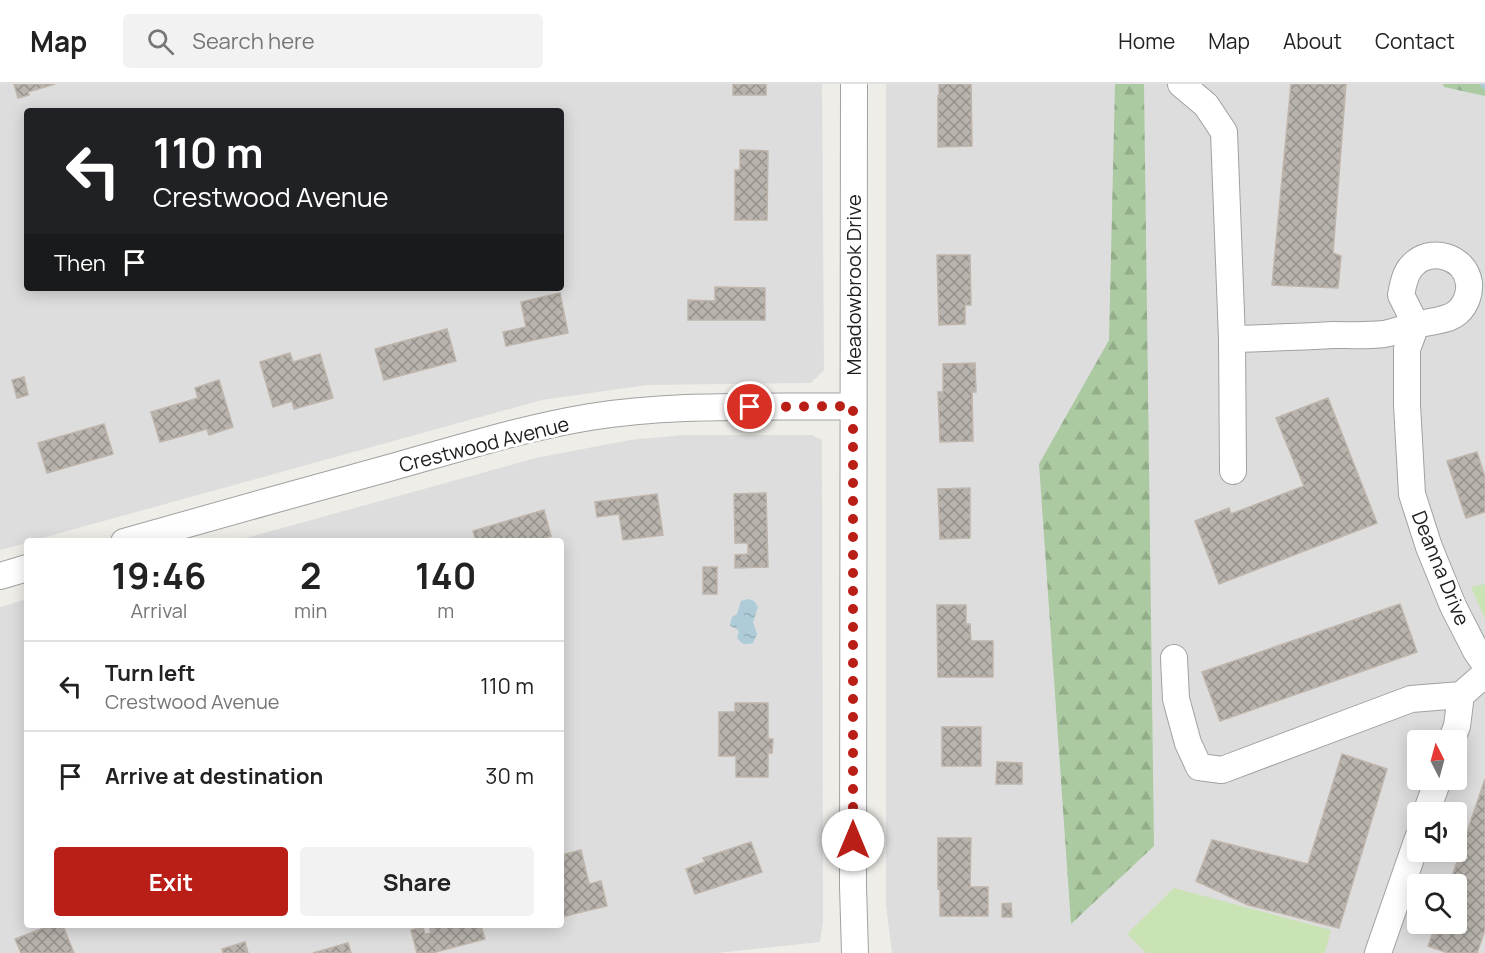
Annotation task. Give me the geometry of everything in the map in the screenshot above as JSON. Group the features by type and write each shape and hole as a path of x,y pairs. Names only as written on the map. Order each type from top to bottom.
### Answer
{"street":[{"name":"Meadowbrook Drive","path":"854,84 853,886 855,953"},
{"path":"1181,84 1206,105 1224,132 1232,339 1233,471"},
{"name":"Deanna Drive","path":"1232,339 1385,334 1416,325 1407,349 1407,405 1412,494 1429,547 1453,606 1485,664"},
{"name":"Crestwood Avenue","path":"138,538 536,428 590,417 646,410 704,407 853,406"},
{"path":"0,576 24,569"},
{"path":"1174,658 1176,699 1188,743 1199,767 1222,770 1411,699 1461,695 1485,674"},
{"path":"1455,730 1461,695"},
{"path":"1378,953 1410,862"}],"shaded area":[{"path":"0,84 822,84 824,370 811,383 647,385 542,400 42,538 24,538 24,544 0,550"},
{"path":"886,84 1485,84 1485,953 892,953 886,905"},
{"path":"683,435 812,435 822,440 823,922 820,942 717,953 0,953 0,607 24,600 24,928 564,928 564,538 246,538 536,458 630,440"}],"green space":[{"path":"1115,84 1144,84 1154,846 1071,924 1039,464 1109,340"},
{"path":"1443,84 1485,84 1485,96 1444,87"},
{"path":"1485,584 1485,619 1471,587"},
{"path":"1174,888 1331,930 1325,953 1146,953 1127,934"}],"water":[{"path":"748,599 754,601 758,607 753,622 757,634 753,643 745,644 737,637 739,632 737,629 730,625 741,601"}],"building":[{"path":"14,84 55,84 28,92 29,95 18,98"},
{"path":"733,84 766,84 766,95 733,95"},
{"path":"939,84 971,84 972,146 938,147"},
{"path":"1291,84 1346,84 1333,253 1341,256 1338,288 1272,285"},
{"path":"740,150 768,151 767,220 735,220 735,170 740,170"},
{"path":"937,255 970,255 971,305 965,305 965,324 939,325"},
{"path":"715,287 765,288 765,320 688,320 688,300 715,301"},
{"path":"560,293 568,333 506,346 503,332 526,327 521,302"},
{"path":"447,329 456,361 384,380 375,349"},
{"path":"290,353 293,362 320,354 333,398 294,409 292,401 273,407 260,362"},
{"path":"975,363 976,392 972,392 973,441 940,442 938,392 943,392 943,364"},
{"path":"24,377 28,395 17,398 12,380"},
{"path":"219,380 233,427 209,435 207,429 160,442 151,412 198,398 195,388"},
{"path":"1328,398 1377,523 1219,584 1195,521 1229,508 1231,514 1304,486 1276,418"},
{"path":"104,424 113,454 47,473 38,443"},
{"path":"1477,452 1485,477 1485,512 1466,518 1447,461"},
{"path":"970,488 970,538 940,539 938,489"},
{"path":"766,493 768,567 735,568 735,555 748,554 748,543 735,543 734,494"},
{"path":"657,494 663,535 623,540 619,514 597,517 595,502"},
{"path":"544,510 551,536 545,538 475,538 473,531"},
{"path":"703,567 717,567 717,594 703,594"},
{"path":"1400,604 1417,652 1220,721 1202,672"},
{"path":"937,605 966,605 966,624 970,624 971,641 993,641 993,677 938,677"},
{"path":"735,703 768,703 768,739 773,739 772,753 768,753 768,777 736,777 736,756 719,756 719,712 735,712"},
{"path":"942,727 981,727 981,766 942,766"},
{"path":"1342,754 1387,769 1339,928 1248,905 1196,881 1212,840 1308,864"},
{"path":"997,762 1022,763 1022,784 996,784"},
{"path":"1485,779 1485,930 1477,953 1448,953 1428,946 1432,934 1467,934 1467,874 1453,874 1457,862 1467,862 1467,832"},
{"path":"938,838 971,838 970,887 988,887 988,916 940,916"},
{"path":"751,842 762,872 695,894 686,869 705,862 703,858"},
{"path":"581,850 589,884 601,881 607,906 564,916 564,854"},
{"path":"1011,903 1012,917 1002,917 1002,904"},
{"path":"44,928 64,928 74,953 21,953 15,939"},
{"path":"423,928 425,934 431,933 430,928 482,928 485,939 432,953 417,953 411,930"},
{"path":"245,942 248,953 223,953 222,949"},
{"path":"348,943 351,953 313,953"}],"route":[{"path":"750,407 853,406 853,840"}]}
